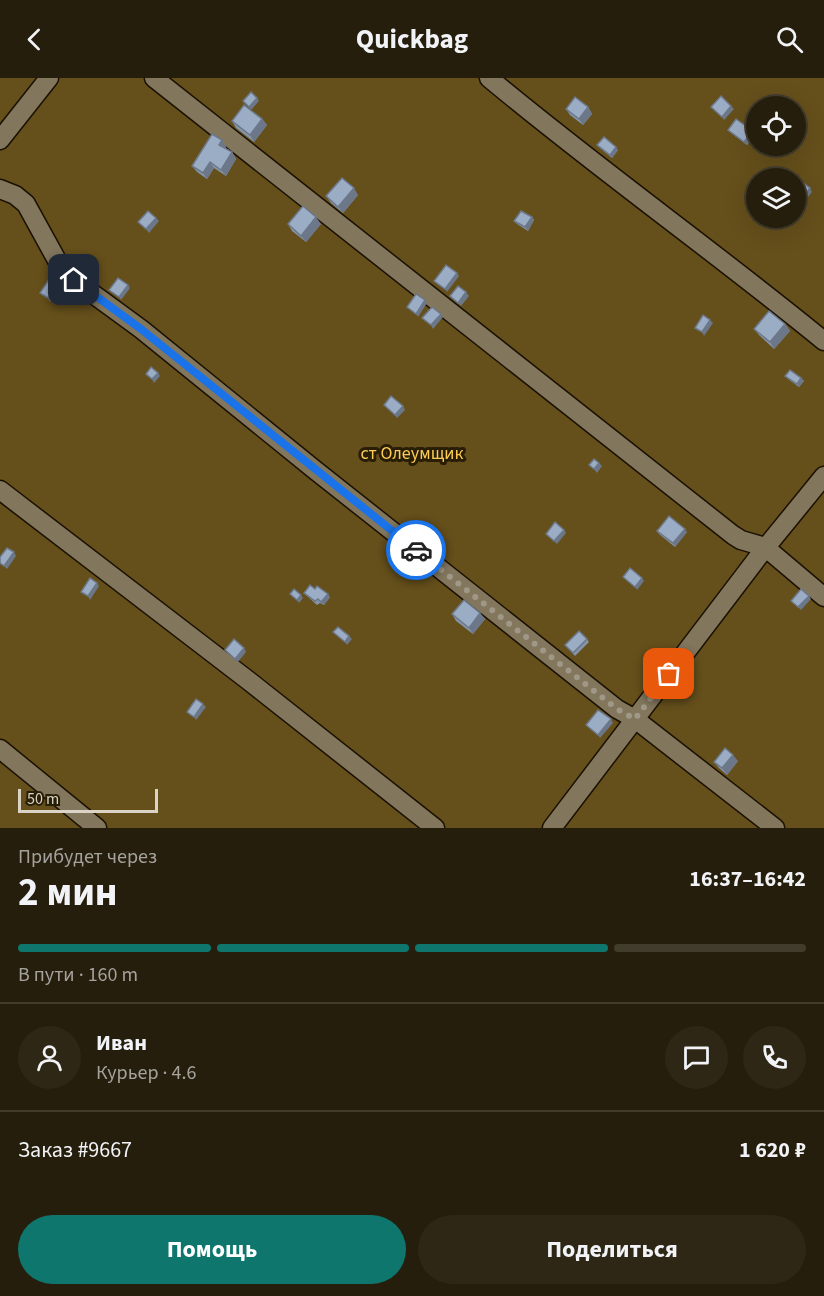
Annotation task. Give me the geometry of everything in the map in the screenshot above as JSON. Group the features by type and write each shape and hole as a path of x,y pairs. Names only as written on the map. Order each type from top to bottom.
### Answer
{"lane":[{"path":"0,140 49,78"},
{"path":"154,78 707,515 741,540 765,548 824,597"},
{"path":"489,78 545,124 741,273 824,341"},
{"path":"0,189 15,195 26,204 59,264 74,280 141,329 617,709 635,719 775,828"},
{"path":"552,828 765,548 824,476"},
{"path":"0,490 249,681 435,828"},
{"path":"0,749 97,828"}],"green space":[{"name":"ст Олеумщик","path":"0,78 824,78 824,828 0,828"}],"building":[{"path":"251,92 257,98 249,107 243,101"},
{"path":"721,96 731,106 722,117 711,107"},
{"path":"575,97 588,107 579,119 566,109"},
{"path":"244,105 262,119 250,135 232,121"},
{"path":"736,119 746,126 746,140 744,142 728,130"},
{"path":"212,134 222,140 219,145 232,152 221,170 210,162 203,173 192,166"},
{"path":"604,137 616,147 610,155 597,145"},
{"path":"342,178 354,188 338,207 326,196"},
{"path":"303,206 316,217 301,236 288,224"},
{"path":"148,211 156,218 146,229 138,222"},
{"path":"521,211 532,217 525,227 514,221"},
{"path":"446,265 457,273 445,289 434,281"},
{"path":"118,278 128,285 119,297 109,290"},
{"path":"48,281 56,286 48,298 40,293"},
{"path":"458,286 466,292 458,303 450,296"},
{"path":"416,294 425,300 416,314 407,307"},
{"path":"432,307 441,314 431,325 422,318"},
{"path":"769,311 785,324 770,342 754,329"},
{"path":"703,315 710,320 702,332 695,328"},
{"path":"151,367 158,373 152,379 146,374"},
{"path":"790,370 801,378 797,384 785,376"},
{"path":"391,396 403,406 395,415 384,405"},
{"path":"594,459 599,463 594,469 589,465"},
{"path":"669,516 685,529 673,543 657,531"},
{"path":"555,522 564,530 554,541 546,534"},
{"path":"7,548 14,552 4,566 0,563 0,557"},
{"path":"630,568 642,578 635,587 623,577"},
{"path":"90,578 97,583 88,596 81,592"},
{"path":"310,585 315,589 317,586 328,594 321,602 318,599 315,601 304,593"},
{"path":"294,589 301,595 297,600 290,594"},
{"path":"801,589 809,596 798,607 791,601"},
{"path":"464,600 480,613 469,628 452,614"},
{"path":"338,627 349,636 345,642 333,632"},
{"path":"579,631 587,639 573,653 565,645"},
{"path":"234,639 244,648 235,659 225,650"},
{"path":"196,699 203,704 194,717 187,712"},
{"path":"598,710 611,719 598,735 586,725"},
{"path":"725,748 733,755 722,768 714,762"}],"way so far":[{"path":"416,550 617,709 635,719 669,674"}],"route":[{"path":"74,280 141,329 416,550"}]}
